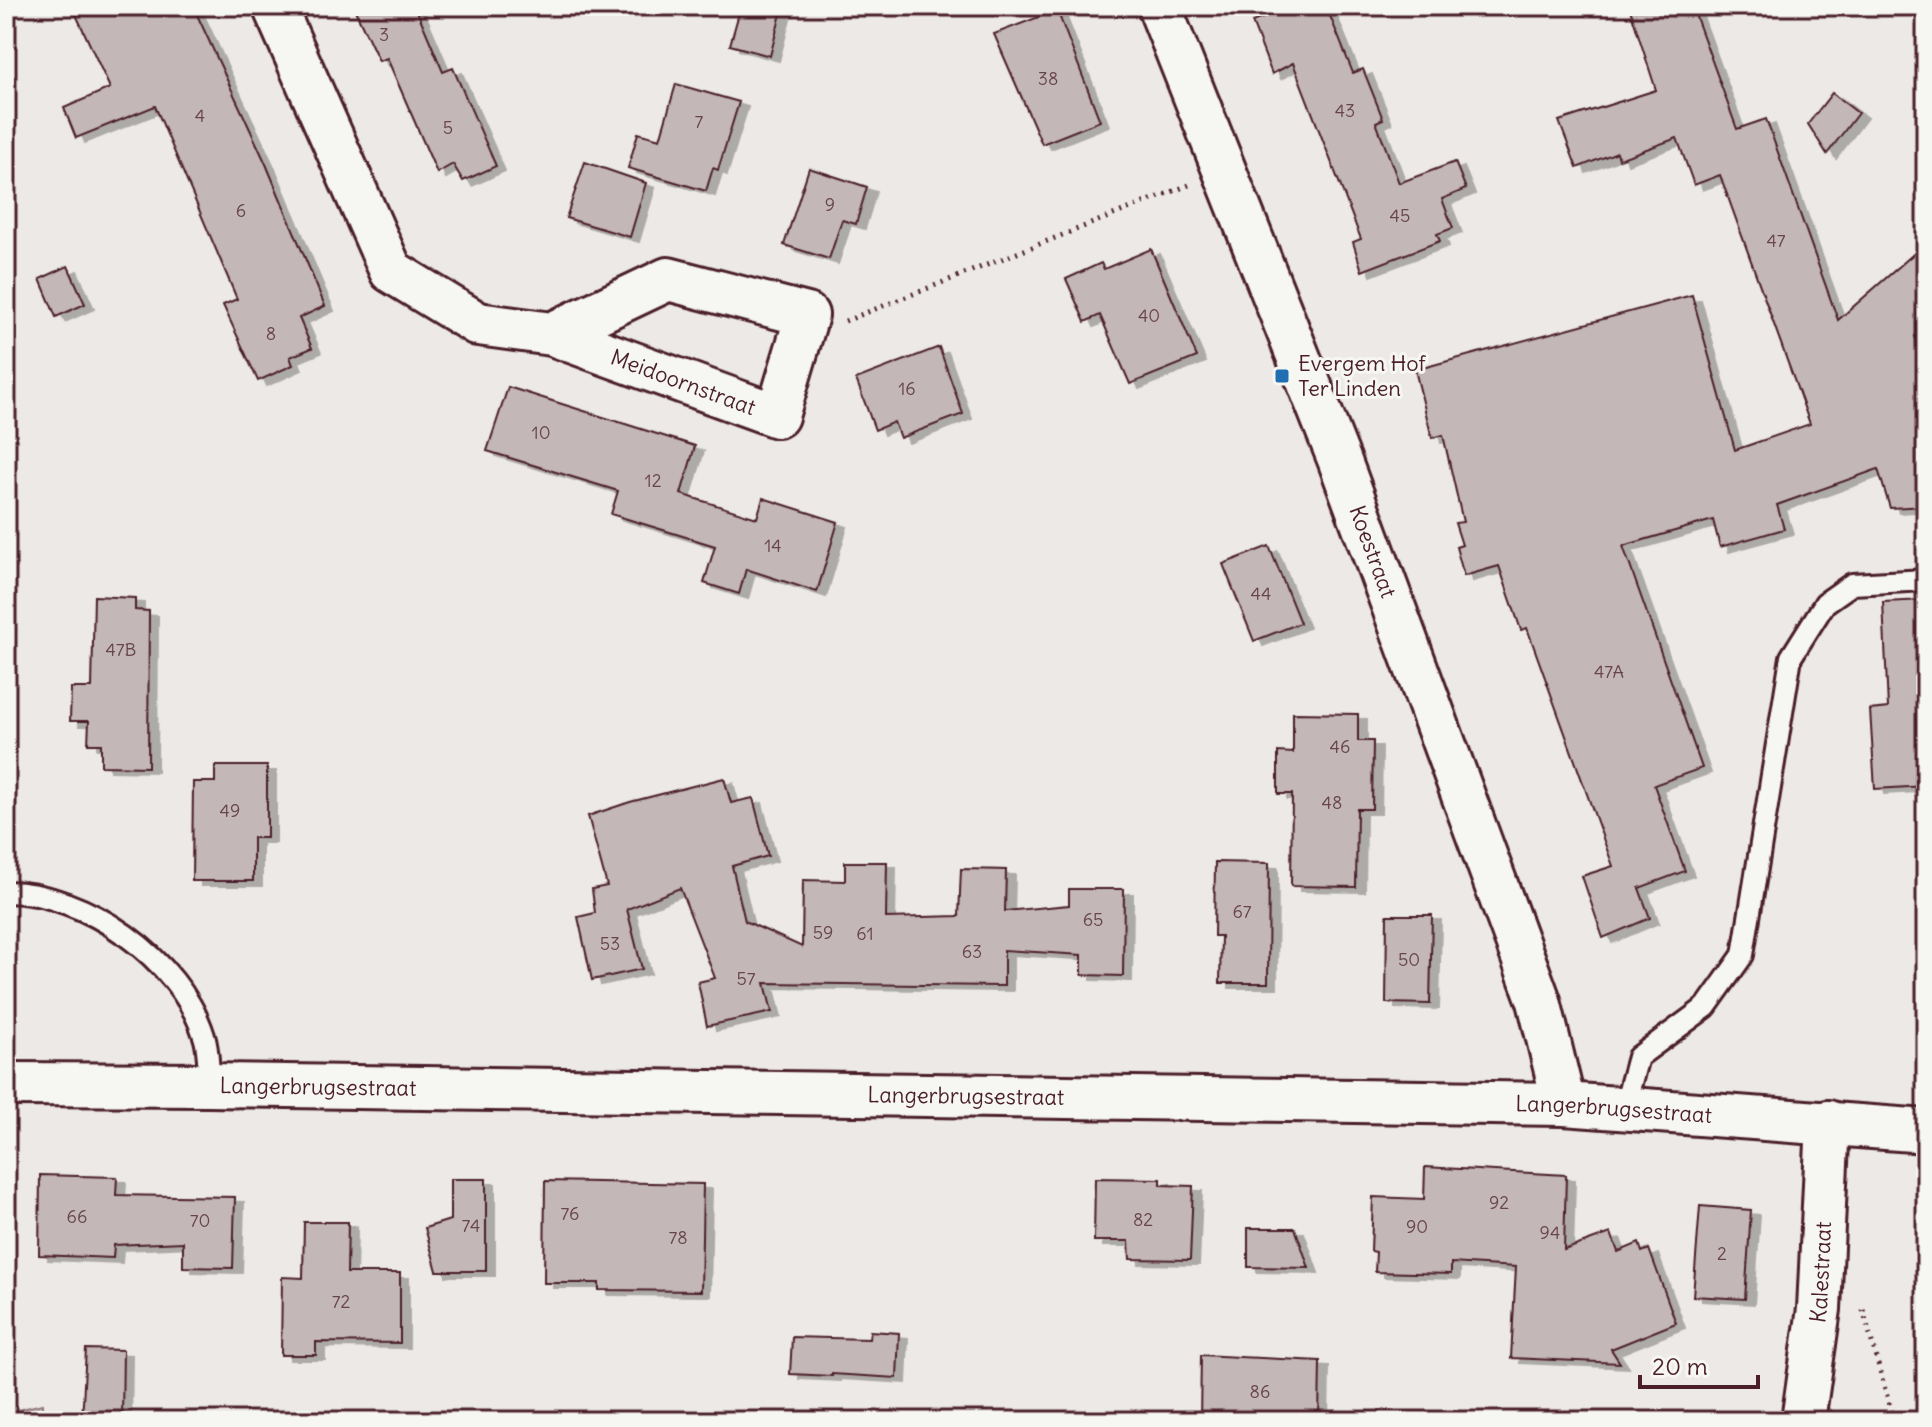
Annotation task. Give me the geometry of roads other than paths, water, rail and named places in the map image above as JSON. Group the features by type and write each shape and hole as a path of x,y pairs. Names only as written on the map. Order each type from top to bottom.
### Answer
{"street":[{"name":"Meidoornstraat","path":"274,6 391,271 478,324 552,334 777,416 807,315 668,279 552,334"},
{"name":"Koestraat","path":"1159,6 1339,459 1539,1001 1564,1104"},
{"name":"Langerbrugsestraat","path":"6,1084 1564,1104 1926,1131"},
{"name":"Kalestraat","path":"1803,1421 1819,1309 1828,1122"}],"lane":[{"path":"1624,1108 1638,1057 1706,1007 1743,955 1791,657 1825,603 1852,584 1926,580"},
{"path":"6,892 57,899 95,915 130,937 163,968 188,1003 205,1036 210,1085"}],"place":[{"name":"Evergem Hof Ter Linden","path":"1282,376"}]}
